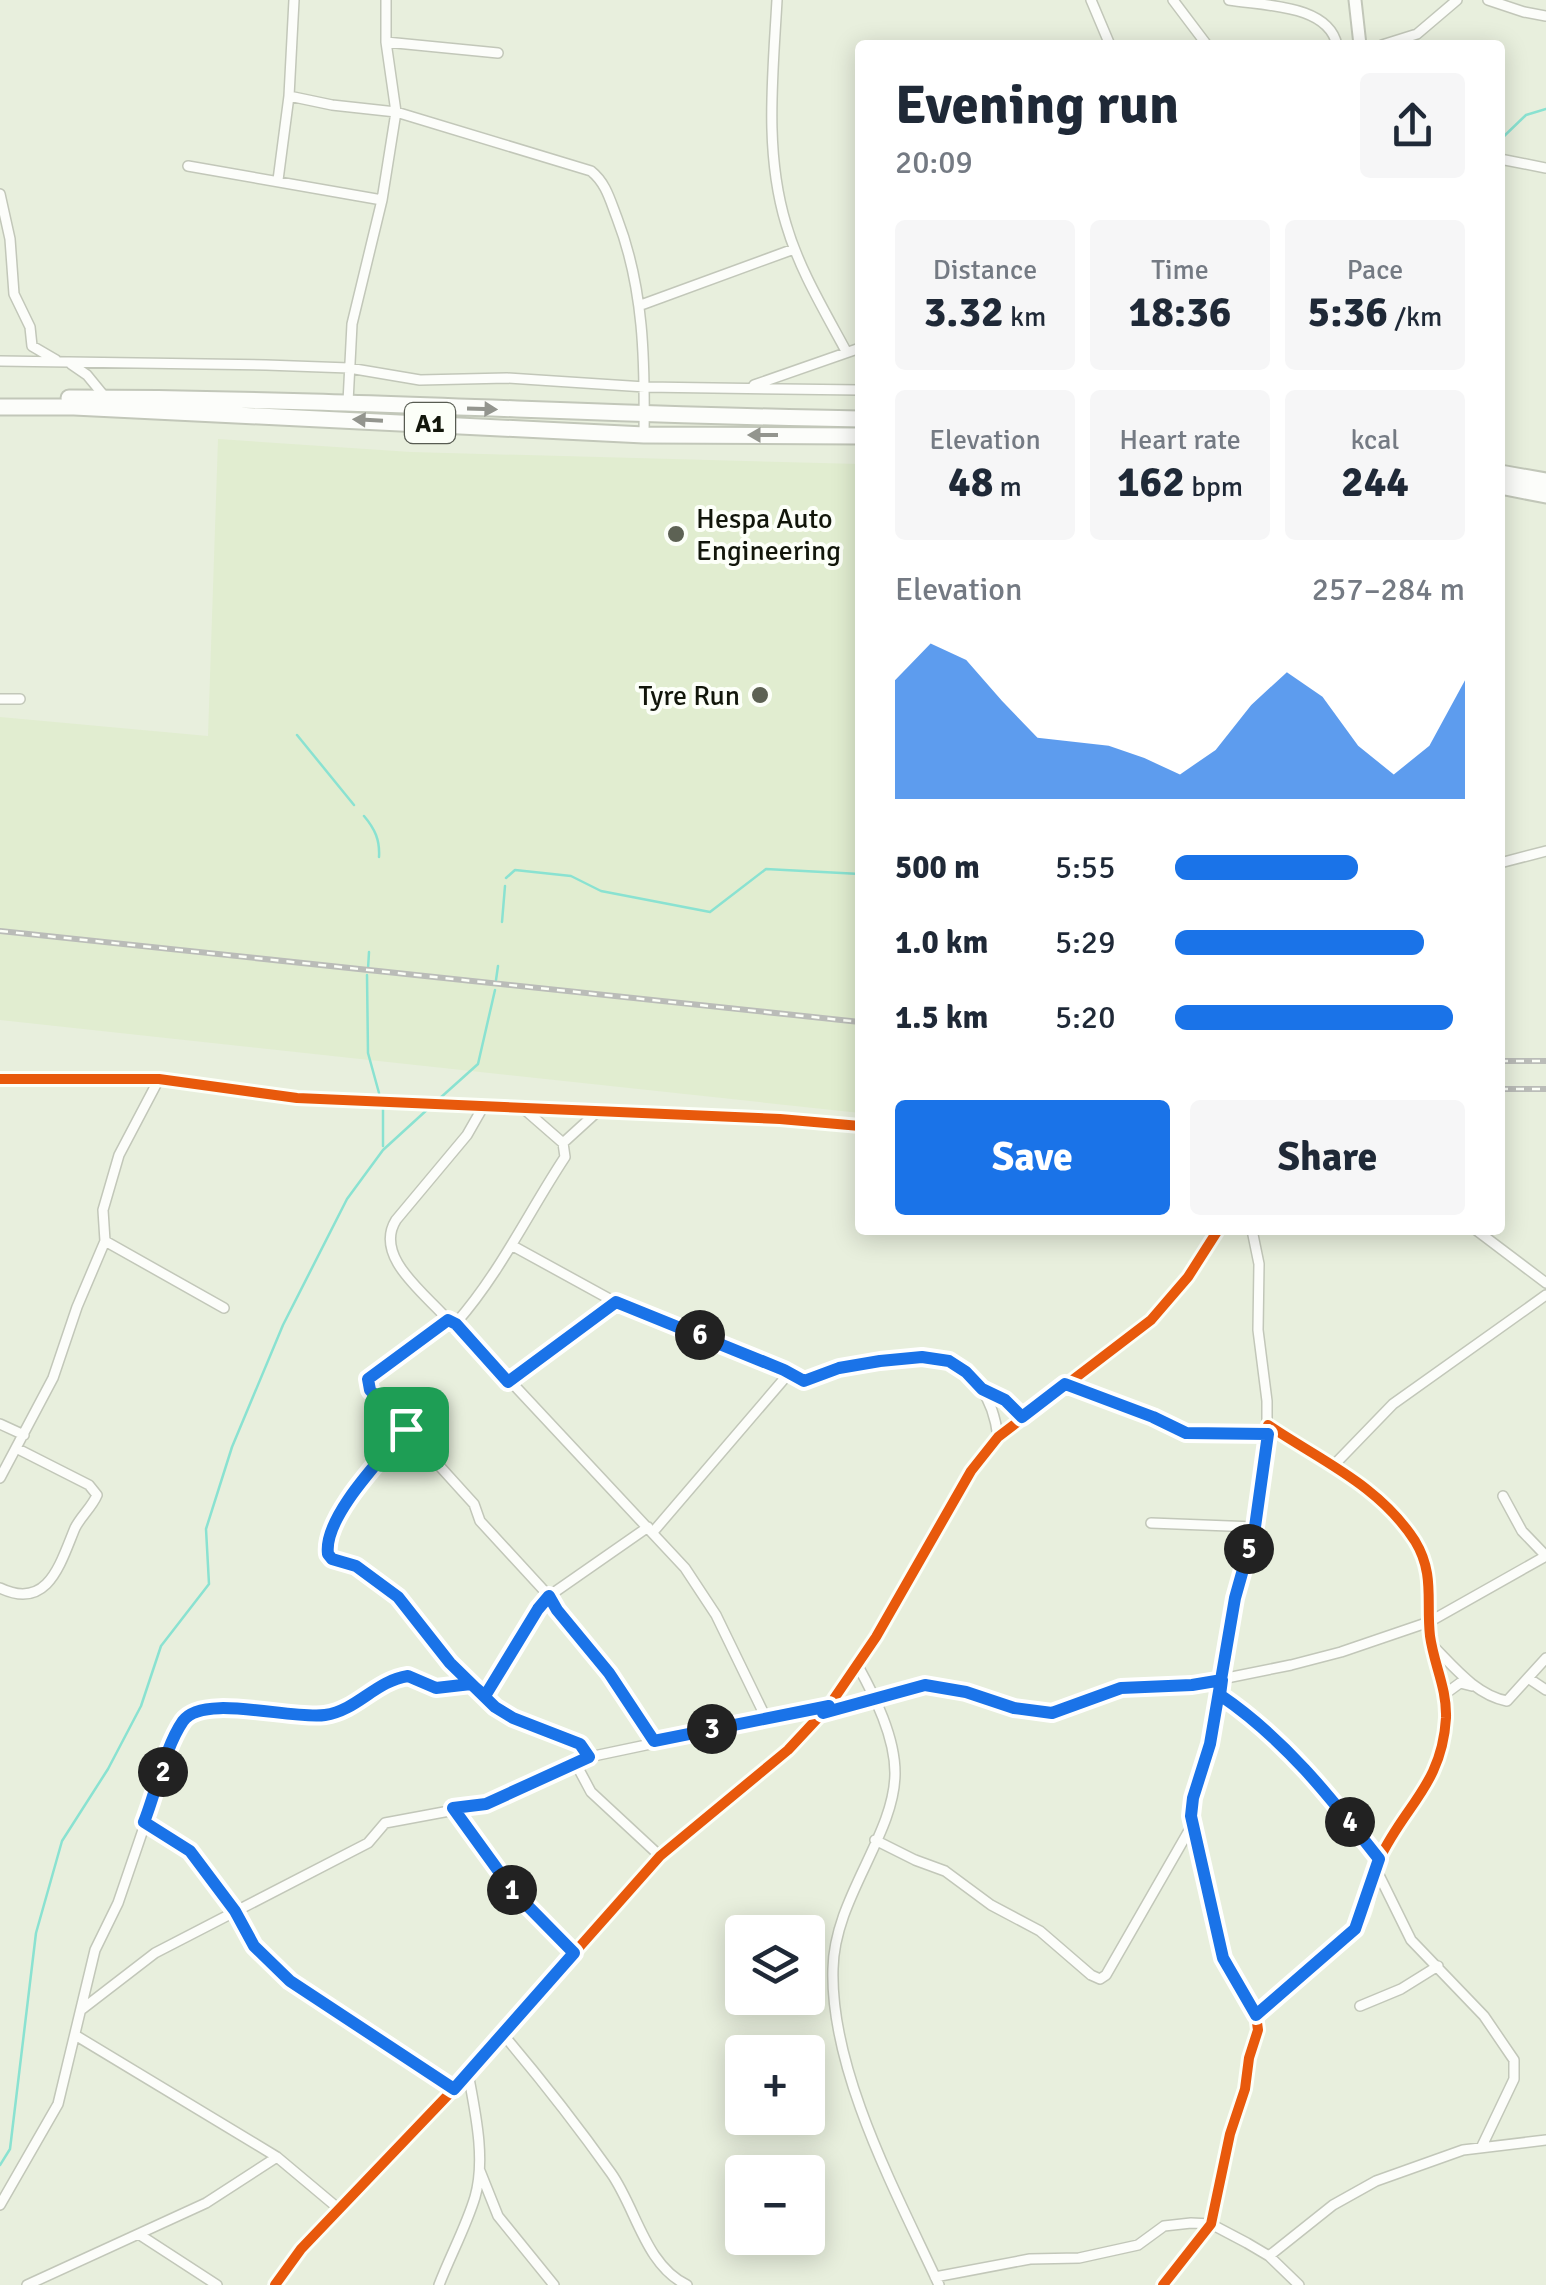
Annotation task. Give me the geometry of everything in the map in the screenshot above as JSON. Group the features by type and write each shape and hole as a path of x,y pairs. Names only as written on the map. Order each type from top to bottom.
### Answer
{"highway":[{"name":"A1","path":"0,397 348,402 644,416 855,419"},
{"name":"A1","path":"0,408 74,407 644,434 855,436"},
{"path":"1505,474 1546,482"},
{"path":"1505,487 1546,495"}],"street":[{"path":"278,180 290,96 294,0"},
{"path":"348,402 352,324 382,200 396,112 386,42 386,0"},
{"path":"777,0 773,146 780,202 794,249 846,350"},
{"path":"1090,0 1108,40"},
{"path":"1173,0 1203,40"},
{"path":"1230,0 1314,16 1334,33 1336,40"},
{"path":"1355,0 1359,40"},
{"path":"1412,40 1457,0"},
{"path":"1488,0 1546,16"},
{"path":"1398,40 1417,34"},
{"path":"386,42 498,53"},
{"path":"290,96 396,112 590,171 605,187 641,305 646,387 644,434"},
{"path":"1505,160 1546,168"},
{"path":"188,166 382,200"},
{"path":"0,194 10,239 14,294 30,327 32,346 45,356 71,364 105,396"},
{"path":"641,305 794,249"},
{"path":"747,388 855,349"},
{"path":"0,361 349,368 420,380 506,378 646,387 855,390"},
{"path":"0,699 20,699"},
{"path":"1505,862 1546,851"},
{"path":"0,1478 48,1391 105,1241 103,1210 119,1155 158,1078"},
{"path":"0,1079 158,1078 297,1098 855,1126"},
{"path":"484,1107 468,1134 389,1230 394,1259 651,1529 702,1591 766,1718"},
{"path":"524,1108 563,1144 566,1157 482,1293 452,1322 368,1379 370,1390 474,1504 480,1521 549,1596 609,1673 654,1741"},
{"path":"563,1144 596,1112"},
{"path":"275,2285 301,2249 454,2089 660,1856 788,1750 826,1710 858,1666 971,1471 998,1437 1151,1320 1188,1277 1215,1235"},
{"path":"1163,2285 1211,2224 1259,2026 1223,1958 1207,1879 1191,1827 1193,1798 1220,1695 1235,1598 1255,1527 1268,1430 1258,1330 1259,1264 1253,1235"},
{"path":"1483,1235 1546,1282"},
{"path":"105,1241 224,1308"},
{"path":"513,1246 616,1302 804,1381 839,1368 922,1357 949,1361 982,1389 993,1411 998,1437"},
{"path":"1333,1466 1393,1404 1546,1295"},
{"path":"508,1382 616,1302"},
{"path":"485,1696 549,1596 651,1529 790,1372"},
{"path":"1065,1384 1186,1433 1268,1430 1375,1494 1415,1541 1430,1573 1432,1645 1446,1694 1446,1722 1437,1763 1420,1799 1377,1864 1355,1929 1256,2015"},
{"path":"982,1389 1005,1400 1022,1417"},
{"path":"0,1424 24,1434"},
{"path":"406,1429 346,1503 326,1549 332,1559 356,1566 398,1597 485,1696 513,1718 580,1744 589,1757"},
{"path":"0,1588 24,1596 44,1587 97,1495 89,1484 16,1448"},
{"path":"80,2011 154,1953 368,1843 385,1823 486,1804 589,1757 766,1718 876,1700 911,1687 940,1686 1014,1708 1052,1713 1121,1688 1192,1685 1341,1652 1429,1622 1546,1556 1522,1531 1503,1496"},
{"path":"1151,1523 1255,1527"},
{"path":"1432,1645 1480,1689 1494,1698 1507,1700 1546,1658"},
{"path":"858,1666 876,1700 895,1776 887,1812 841,1918 832,1968 840,2033 870,2136 937,2281 1030,2258 1079,2258 1138,2245 1164,2226 1211,2224 1269,2256 1299,2285"},
{"path":"0,2205 58,2104 95,1950 118,1903 184,1719 196,1710 211,1708 324,1715 357,1705 379,1686 408,1676 443,1689 471,1684"},
{"path":"1528,1678 1546,1690"},
{"path":"1446,1694 1460,1683 1480,1689"},
{"path":"1220,1695 1252,1716 1286,1747 1377,1864 1410,1940 1500,2035 1514,2060 1514,2079 1482,2146"},
{"path":"576,1764 590,1792 660,1856"},
{"path":"453,1808 513,1891 574,1953"},
{"path":"144,1822 190,1851 235,1911 254,1946 290,1981 454,2089"},
{"path":"875,1840 945,1871 991,1904 1040,1931 1100,1980 1191,1827"},
{"path":"1360,2006 1401,1989 1438,1966"},
{"path":"502,2032 610,2172 658,2260 674,2279 687,2285"},
{"path":"75,2035 277,2157 339,2209"},
{"path":"439,2285 475,2196 476,2116 468,2073"},
{"path":"1269,2256 1333,2205 1366,2186 1463,2150 1546,2140"},
{"path":"27,2285 206,2203 277,2157"},
{"path":"478,2168 498,2216 554,2285"},
{"path":"140,2236 217,2285"}],"shaded area":[{"path":"218,439 411,452 855,464 855,1112 0,1020 0,717 208,736"}],"waterway":[{"path":"1505,135 1526,115 1546,109"},
{"path":"297,735 354,805"},
{"path":"364,816 376,835 379,857"},
{"path":"506,878 515,870 571,876 601,891 710,912 766,869 855,874"},
{"path":"502,922 505,886"},
{"path":"368,969 369,952"},
{"path":"496,980 498,966"},
{"path":"367,975 368,1053 379,1093"},
{"path":"439,1099 478,1064 495,990"},
{"path":"383,1108 383,1146"},
{"path":"0,2165 10,2149 36,1933 62,1841 108,1769 141,1706 161,1646 209,1584 206,1529 232,1447 283,1325 347,1199 383,1150 429,1108"}],"railway":[{"path":"0,931 855,1021"},
{"path":"1505,1061 1546,1061"},
{"path":"1505,1089 1546,1089"}],"cycle path":[{"path":"0,1079 159,1079 297,1098 855,1126"},
{"path":"275,2285 301,2249 449,2094 660,1856 788,1750 829,1706 876,1637 971,1471 998,1437 1151,1320 1188,1277 1215,1235"},
{"path":"1163,2285 1211,2224 1258,2030 1256,2015 1359,1924 1379,1860 1430,1778 1443,1741 1446,1718 1430,1636 1427,1576 1415,1541 1401,1521 1367,1489 1268,1425"}],"place":[{"name":"Hespa Auto Engineering","path":"676,534"},
{"name":"Tyre Run","path":"760,695"}],"route":[{"path":"406,1429 346,1503 329,1538 328,1554 332,1559 356,1566 398,1597 450,1663 485,1696 495,1707 580,1744 589,1757 486,1804 453,1808 513,1891 574,1953 454,2089 290,1981 254,1946 235,1911 190,1851 144,1822 172,1744 184,1719 196,1710 324,1715 357,1705 379,1686 408,1676 443,1689 471,1684 485,1696 549,1596 609,1673 654,1741 829,1706 823,1713 925,1685 966,1692 1014,1708 1052,1713 1121,1688 1222,1680 1220,1695 1252,1716 1286,1747 1379,1859 1360,1922 1256,2015 1228,1970 1218,1944 1207,1879 1191,1827 1193,1798 1220,1695 1235,1598 1255,1527 1268,1434 1181,1432 1153,1417 1065,1384 1022,1417 1005,1400 982,1389 949,1361 922,1357 839,1368 804,1381 616,1302 508,1382 448,1320 366,1382 406,1429"}]}
